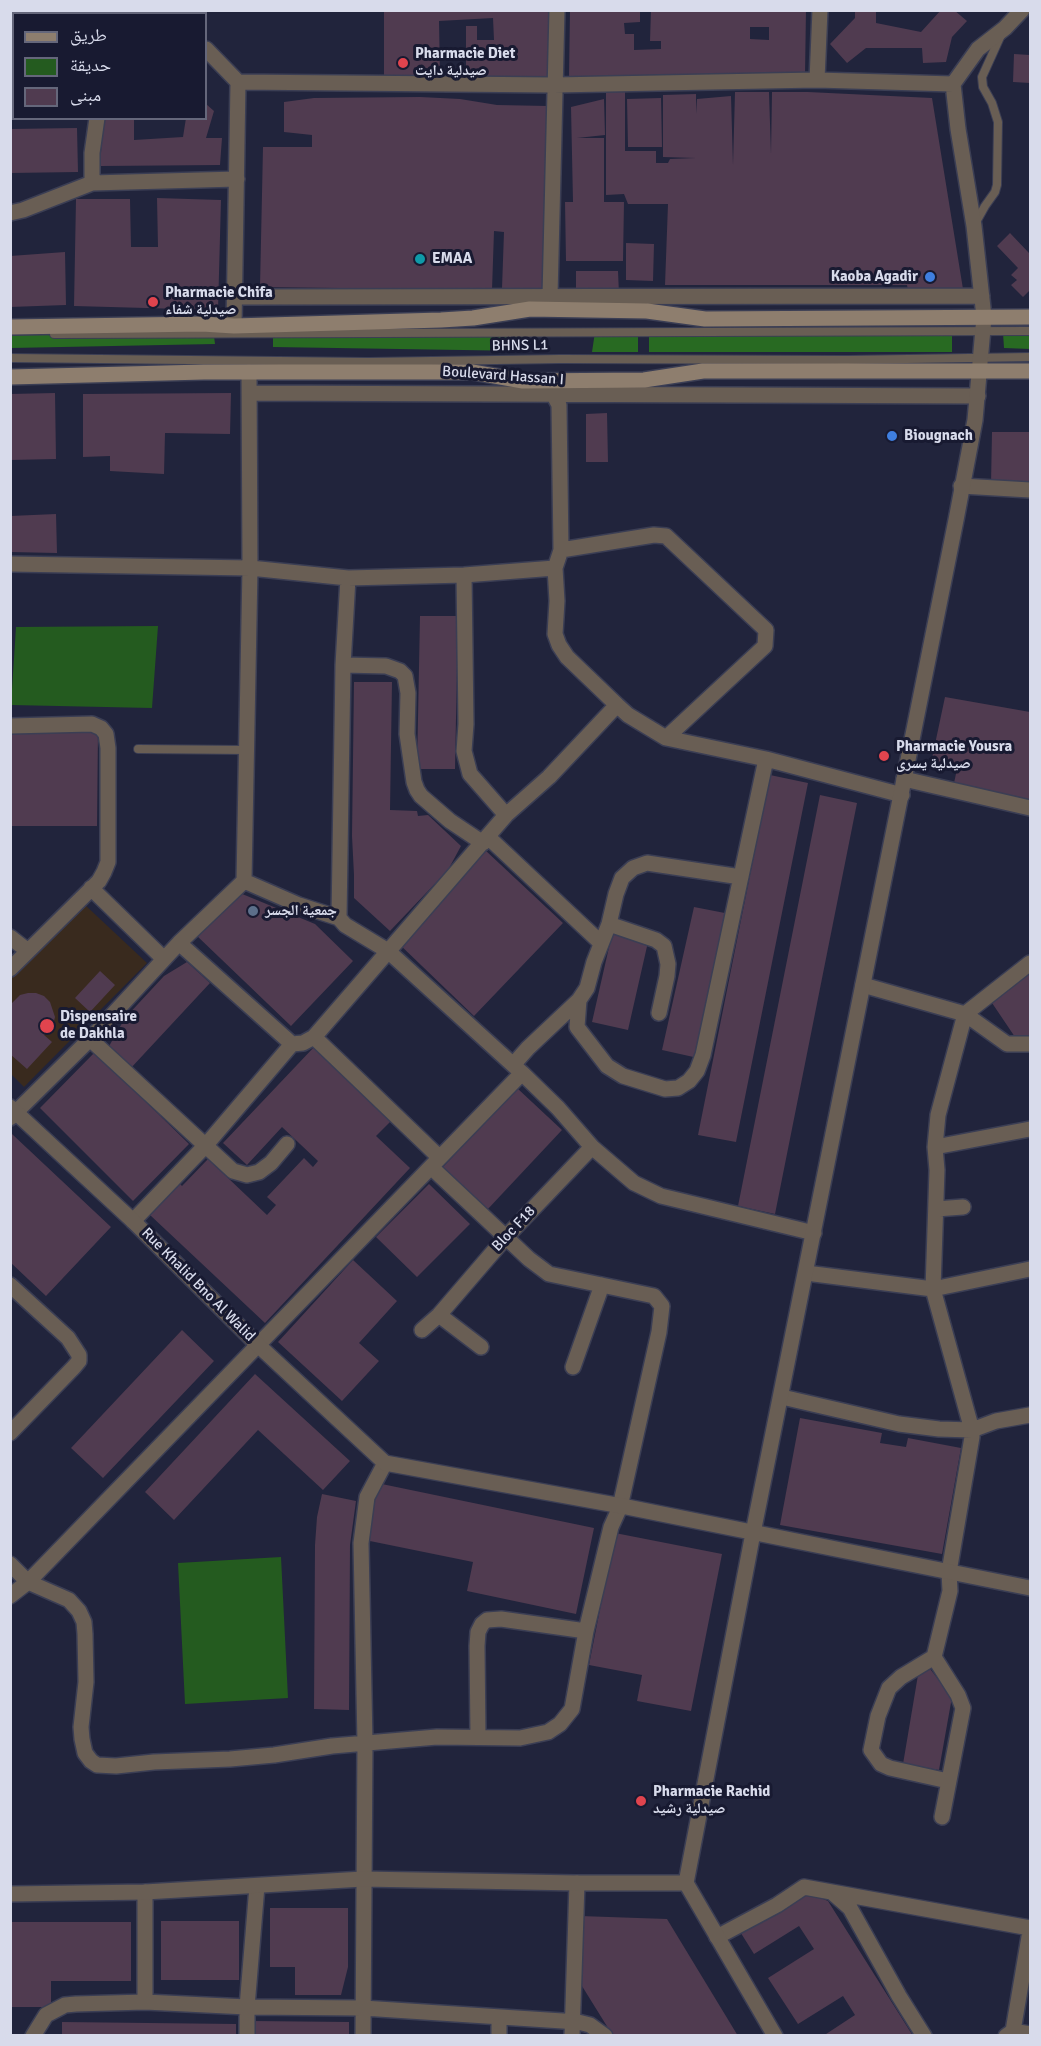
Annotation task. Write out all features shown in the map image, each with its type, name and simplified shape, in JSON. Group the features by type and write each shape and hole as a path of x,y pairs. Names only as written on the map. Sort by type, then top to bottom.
{"main road":[{"path":"10,327 201,324 234,326 457,319 530,309 647,311 705,319 984,324 1030,317"},
{"name":"Boulevard Hassan I","path":"10,377 249,372 472,372 514,380 637,387 703,371 981,364 1030,371"}],"street":[{"path":"550,296 557,10"},
{"path":"816,80 820,10"},
{"path":"775,2036 686,1883 753,1533 807,1273 975,420 984,324 974,226 953,84 978,50 1005,28 1022,10"},
{"path":"207,50 238,82 234,326"},
{"path":"238,82 554,85 816,80 953,84"},
{"path":"92,183 92,153 97,120"},
{"path":"10,213 92,183 237,179"},
{"path":"235,297 982,296"},
{"path":"12,1112 90,1039 179,943 244,881 250,568 249,372"},
{"path":"545,380 559,405 561,550 555,568 557,601 555,634 558,645 567,657 628,715 666,738 766,759 902,795"},
{"path":"249,393 554,394 637,387 978,396"},
{"path":"961,486 1030,490"},
{"path":"561,550 654,535 666,537 766,630 765,646 666,738"},
{"path":"10,564 250,568 348,578 464,575 555,568"},
{"path":"464,575 466,724 464,751 471,774 506,815"},
{"path":"339,918 343,665 348,578"},
{"path":"343,665 386,666 400,671 405,676 408,693 407,734 414,782 421,796 450,821 485,840 601,943"},
{"path":"133,1221 206,1145 292,1044 303,1043 314,1037 506,815 549,777 617,705"},
{"path":"10,726 92,724 101,728 106,734 108,748 108,862 104,872 10,969"},
{"path":"579,1000 577,1027 608,1066 623,1076 665,1089 678,1088 689,1081 697,1071 703,1055 766,759"},
{"path":"904,779 1030,808"},
{"path":"10,1596 28,1582 435,1162 517,1069 528,1048 579,1000 587,988 622,878 633,868 647,863 741,877"},
{"path":"244,881 289,901 339,918 345,925 387,951 558,1108 592,1147 622,1174 646,1190 661,1196 814,1233"},
{"path":"91,888 164,959"},
{"path":"609,924 656,940 664,946 668,964 659,1013"},
{"path":"10,937 28,951"},
{"path":"179,943 292,1044"},
{"path":"948,1781 890,1768 881,1764 871,1750 878,1716 889,1688 901,1677 934,1657 950,1591 949,1572 972,1430 933,1289 937,1170 935,1147 938,1115 965,1014 1030,963"},
{"path":"863,985 965,1014 1007,1044 1030,1044"},
{"path":"10,1564 28,1582 69,1600 79,1611 84,1622 86,1682 81,1727 82,1739 84,1753 97,1765 230,1760 332,1746 437,1737 520,1738 548,1732 560,1724 572,1709 586,1631 610,1527 620,1507 660,1332 662,1305 654,1296 549,1274 529,1259 314,1037"},
{"path":"90,1039 233,1171 247,1175 255,1174 265,1167 287,1143"},
{"name":"Rue Khalid Bno Al Walid","path":"12,1112 133,1221 258,1345 385,1463"},
{"path":"935,1147 1030,1129"},
{"name":"Bloc F18","path":"422,1330 439,1315 506,1237 592,1147"},
{"path":"936,1209 963,1208"},
{"path":"807,1273 933,1289 1030,1269"},
{"path":"10,1285 68,1338 79,1355 79,1361 10,1433"},
{"path":"573,1368 602,1286"},
{"path":"439,1315 481,1347"},
{"path":"782,1397 899,1424 972,1430 996,1421 1030,1415"},
{"path":"363,2036 365,1743 361,1543 367,1497 385,1463 1030,1588"},
{"path":"478,1737 477,1646 478,1632 482,1624 487,1620 501,1619 586,1631"},
{"path":"934,1657 958,1695 963,1708 942,1817"},
{"path":"10,1894 145,1892 363,1879 686,1883"},
{"path":"572,2029 577,1883"},
{"path":"247,2036 257,1886"},
{"path":"717,1937 777,1905 801,1888 1030,1929 1010,2033 1030,2034"},
{"path":"145,1892 145,2002"},
{"path":"834,1894 850,1908 898,1996 924,2036"},
{"path":"33,2036 46,2014 65,2006 145,2002 248,2007 363,2008 499,2017 572,2029 585,2023 605,2036"},
{"path":"499,2017 499,2036"}],"lane":[{"path":"974,226 997,185 997,114 983,87 982,77 1005,28"},
{"name":"BHNS L1","path":"10,334 984,324 1030,331"},
{"name":"BHNS L1","path":"10,358 368,362 560,359 848,360 981,364 1030,357"},
{"path":"138,749 247,750"}],"shaded area":[{"name":"Dispensaire de Dakhla","path":"83,903 147,963 24,1087 11,1074 10,978"}],"green space":[{"path":"213,328 215,344 11,348 10,330"},
{"path":"952,329 952,352 649,352 649,332"},
{"path":"273,332 524,332 525,351 273,347"},
{"path":"595,332 638,332 638,352 592,352"},
{"path":"1003,333 1030,333 1030,349 1004,348"},
{"path":"158,626 152,708 11,705 16,627"},
{"path":"281,1557 288,1698 185,1704 178,1563"}],"building":[{"path":"55,10 133,10 134,12 56,12"},
{"path":"384,10 548,10 549,80 466,81 466,26 477,26 477,40 494,40 493,18 439,21 440,76 384,78"},
{"path":"570,10 640,10 640,22 624,23 625,34 634,34 634,50 661,49 661,41 650,41 651,10 806,10 805,75 569,77","holes":["750,27 769,27 769,40 750,39"]},
{"path":"855,10 876,10 876,23 921,32 941,10 954,10 967,21 952,37 946,62 923,63 922,48 866,48 847,63 830,44 855,18"},
{"path":"1014,54 1030,55 1030,83 1013,82"},
{"path":"606,92 625,92 625,151 656,151 656,163 668,163 670,159 696,158 663,157 663,95 696,94 696,114 697,99 731,96 733,165 735,92 769,92 771,154 772,92 932,98 963,289 908,290 907,285 665,285 668,204 628,204 624,194 606,195"},
{"path":"314,98 460,99 497,105 548,106 545,289 502,288 504,232 494,231 492,290 260,287 263,147 312,147 312,135 284,132 284,102"},
{"path":"661,98 662,147 628,147 627,99"},
{"path":"604,99 605,135 577,138 604,138 604,202 624,202 623,261 566,261 565,202 573,202 571,107"},
{"path":"207,105 214,111 206,138 222,138 220,165 100,166 104,120 134,120 134,140 183,137 186,120 207,120"},
{"path":"77,128 78,172 10,173 10,129"},
{"path":"157,198 221,200 218,310 74,306 76,199 130,199 131,247 158,247"},
{"path":"1010,233 1030,252 1030,290 1023,297 1011,285 1017,280 1011,275 1018,268 997,246"},
{"path":"626,243 654,244 653,281 626,280"},
{"path":"65,252 66,305 10,307 10,256"},
{"path":"576,271 618,271 619,294 576,295"},
{"path":"55,393 56,459 10,460 10,394"},
{"path":"231,393 230,434 165,433 164,474 110,471 110,456 83,457 83,394"},
{"path":"607,413 608,462 586,462 586,414"},
{"path":"992,432 1030,432 1030,484 991,484"},
{"path":"56,514 57,553 10,552 10,516"},
{"path":"420,616 458,616 455,769 417,769"},
{"path":"354,682 392,682 390,810 417,811 418,816 428,815 461,846 448,870 390,931 354,898 352,836"},
{"path":"945,697 1030,712 1030,800 954,783 957,769 931,763"},
{"path":"10,732 98,732 97,826 10,826"},
{"path":"770,775 808,783 736,1142 698,1135"},
{"path":"820,795 857,803 775,1214 738,1206"},
{"path":"485,850 563,923 474,1016 397,942"},
{"path":"235,891 315,924 353,961 291,1026 196,935"},
{"path":"694,907 730,914 698,1058 662,1050"},
{"path":"612,934 648,942 628,1030 592,1022"},
{"path":"187,962 210,983 130,1069 108,1048 125,1018 164,976"},
{"path":"1030,969 1030,1036 1019,1043 988,997"},
{"path":"100,971 115,985 90,1012 75,998"},
{"path":"28,993 44,996 50,1002 55,1017 53,1025 44,1035 52,1042 27,1069 10,1054 10,1005 20,995"},
{"path":"315,1046 393,1119 376,1136 410,1168 265,1323 150,1215 208,1159 267,1215 276,1205 267,1197 304,1158 313,1167 318,1161 282,1127 247,1165 223,1143"},
{"path":"95,1052 189,1144 133,1201 40,1108"},
{"path":"517,1088 562,1130 487,1210 442,1168"},
{"path":"12,1134 111,1227 46,1296 10,1262 10,1136"},
{"path":"429,1184 470,1224 417,1277 376,1237"},
{"path":"353,1260 397,1301 359,1343 379,1361 342,1401 278,1342"},
{"path":"182,1330 214,1361 103,1478 71,1448"},
{"path":"255,1374 350,1461 323,1490 258,1430 174,1520 145,1492"},
{"path":"800,1418 882,1433 880,1443 906,1447 908,1438 961,1448 942,1554 780,1525"},
{"path":"377,1483 594,1528 576,1614 467,1591 473,1562 365,1540"},
{"path":"322,1494 356,1501 350,1545 349,1710 314,1709 315,1545 317,1517"},
{"path":"615,1533 722,1554 691,1711 637,1701 642,1675 589,1665"},
{"path":"927,1665 952,1697 939,1770 903,1764 919,1669"},
{"path":"801,1890 828,1901 913,2036 823,2036 855,2015 843,1996 798,2024 768,1978 814,1949 799,1926 754,1954 739,1930"},
{"path":"270,1908 348,1908 348,1967 341,1995 295,1995 295,1967 270,1967"},
{"path":"580,1916 667,1919 738,2036 613,2036 577,1978"},
{"path":"161,1921 239,1921 239,1980 161,1980"},
{"path":"10,1922 131,1922 131,1981 51,1981 51,2007 10,2007"},
{"path":"252,2021 349,2022 349,2036 251,2036"},
{"path":"62,2022 236,2024 236,2036 62,2036"}],"place":[{"name":"Pharmacie Diet صيدلية دايت","path":"403,63"},
{"name":"EMAA","path":"420,259"},
{"name":"Kaoba Agadir","path":"930,277"},
{"name":"Pharmacie Chifa صيدلية شفاء","path":"153,302"},
{"name":"Biougnach","path":"892,436"},
{"name":"Pharmacie Yousra صيدلية يسرى","path":"884,756"},
{"name":"جمعية الجسر","path":"253,911"},
{"name":"Dispensaire de Dakhla","path":"47,1026"},
{"name":"Pharmacie Rachid صيدلية رشيد","path":"641,1801"}]}
